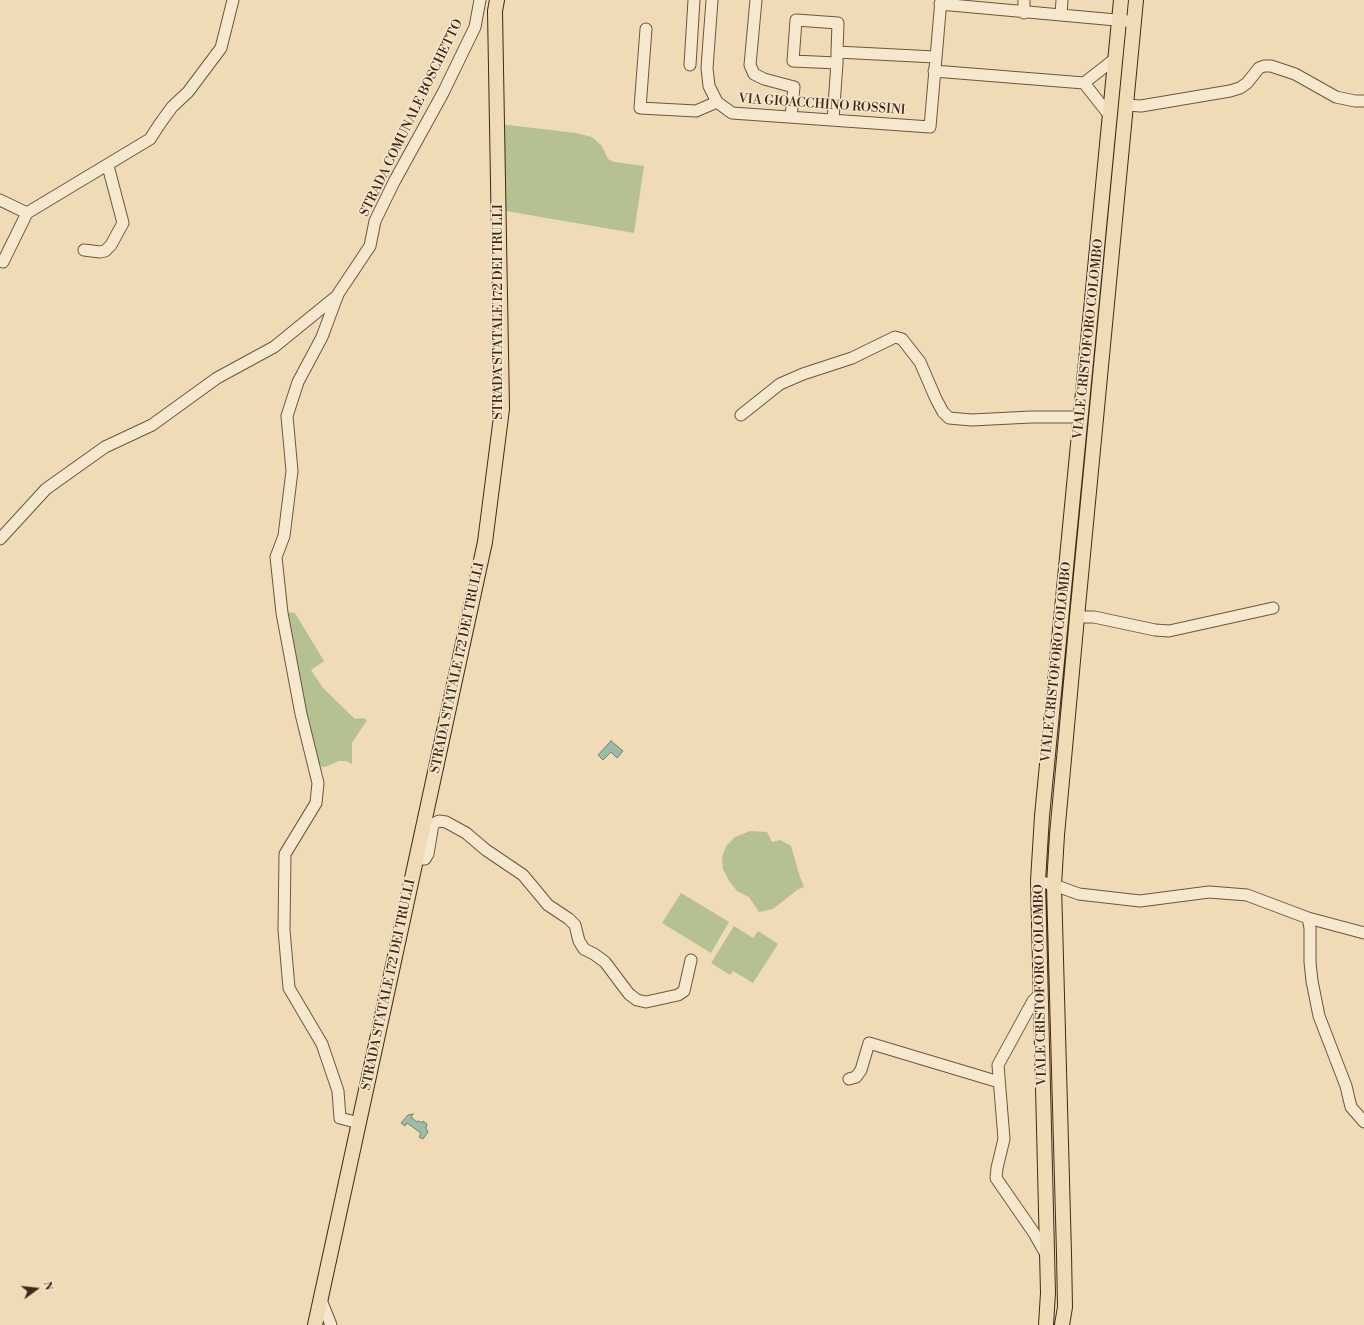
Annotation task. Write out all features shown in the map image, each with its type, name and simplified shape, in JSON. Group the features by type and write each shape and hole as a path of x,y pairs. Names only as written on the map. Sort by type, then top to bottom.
{"main road":[{"name":"VIALE CRISTOFORO COLOMBO","path":"1046,1323 1048,1293 1038,881 1042,816 1121,0"},
{"name":"VIALE CRISTOFORO COLOMBO","path":"1063,1325 1064,1254 1054,885 1057,834 1077,617 1136,0"},
{"name":"STRADA STATALE 172 DEI TRULLI","path":"315,1325 485,542 502,409 498,4"},
{"path":"1046,1323 1063,1325"}],"street":[{"path":"3,262 27,213 108,166 150,139 172,107 188,92 221,48 233,0"},
{"name":"STRADA COMUNALE BOSCHETTO","path":"359,1124 340,1118 338,1091 322,1044 289,988 284,930 285,854 316,803 318,783 301,714 282,613 276,557 284,536 292,472 287,416 298,382 322,337 338,294 370,246 375,221 384,202 443,93 475,27 480,0"},
{"path":"690,65 694,0"},
{"path":"646,29 640,108 696,111 717,102 709,86 707,68 712,0"},
{"path":"756,0 750,65 754,74 764,79 794,87 791,117"},
{"path":"1024,0 1024,13"},
{"path":"1061,15 1062,0"},
{"path":"1116,58 1084,83 934,71 940,2 1024,13 1134,22"},
{"path":"833,120 837,57 838,23 796,20 793,61 837,57 935,57"},
{"path":"692,36 710,37"},
{"path":"1126,105 1141,106 1230,92 1240,88 1259,68 1264,66 1271,66 1295,74 1336,97 1355,101 1364,101"},
{"name":"VIA GIOACCHINO ROSSINI","path":"717,102 732,113 930,127 934,71"},
{"path":"1084,83 1110,116"},
{"path":"84,250 100,252 105,251 111,245 123,223 108,166"},
{"path":"0,200 22,209 27,213"},
{"path":"0,539 46,489 105,447 152,425 217,378 274,347 338,294"},
{"path":"741,415 780,384 803,374 852,358 895,337 902,338 920,362 943,412 949,418 972,420 1031,417 1081,417"},
{"path":"1088,351 1102,353"},
{"path":"1077,617 1094,617 1155,630 1169,631 1273,608"},
{"path":"416,859 425,860 428,854 433,824 439,821 446,822 466,833 486,850 523,875 548,905 569,919 574,926 579,941 584,949 605,962 629,994 637,1000 646,1002 678,995 684,991 691,960"},
{"path":"1038,881 1078,894 1140,902 1209,892 1247,895 1308,918 1364,933"},
{"path":"1308,918 1310,928 1310,962 1312,981 1319,1016 1346,1086 1351,1107 1364,1122"},
{"path":"1041,993 1033,1001 998,1065 1004,1138 996,1178 1034,1234 1047,1257"},
{"path":"849,1079 856,1078 861,1070 869,1043 999,1082"},
{"path":"321,1300 331,1325"}],"shaded area":[{"path":"499,124 576,133 592,137 602,146 608,159 614,162 644,166 634,233 500,210"},
{"path":"285,612 295,613 324,661 311,670 323,688 355,719 363,718 367,720 352,743 352,764 346,761 339,761 323,767 317,764"},
{"path":"611,741 623,751 617,758 611,752 603,760 598,755"},
{"path":"750,831 767,832 772,842 780,840 791,846 804,887 797,890 773,909 759,912 749,897 737,891 729,881 723,869 722,857 726,846 735,837"},
{"path":"681,893 729,922 711,953 662,923"},
{"path":"734,926 753,938 758,931 778,944 753,983 733,971 730,975 711,963"},
{"path":"413,1114 411,1117 417,1122 419,1121 422,1123 423,1121 427,1124 426,1128 428,1132 423,1139 419,1137 421,1133 407,1123 405,1126 401,1123 408,1115"}]}
